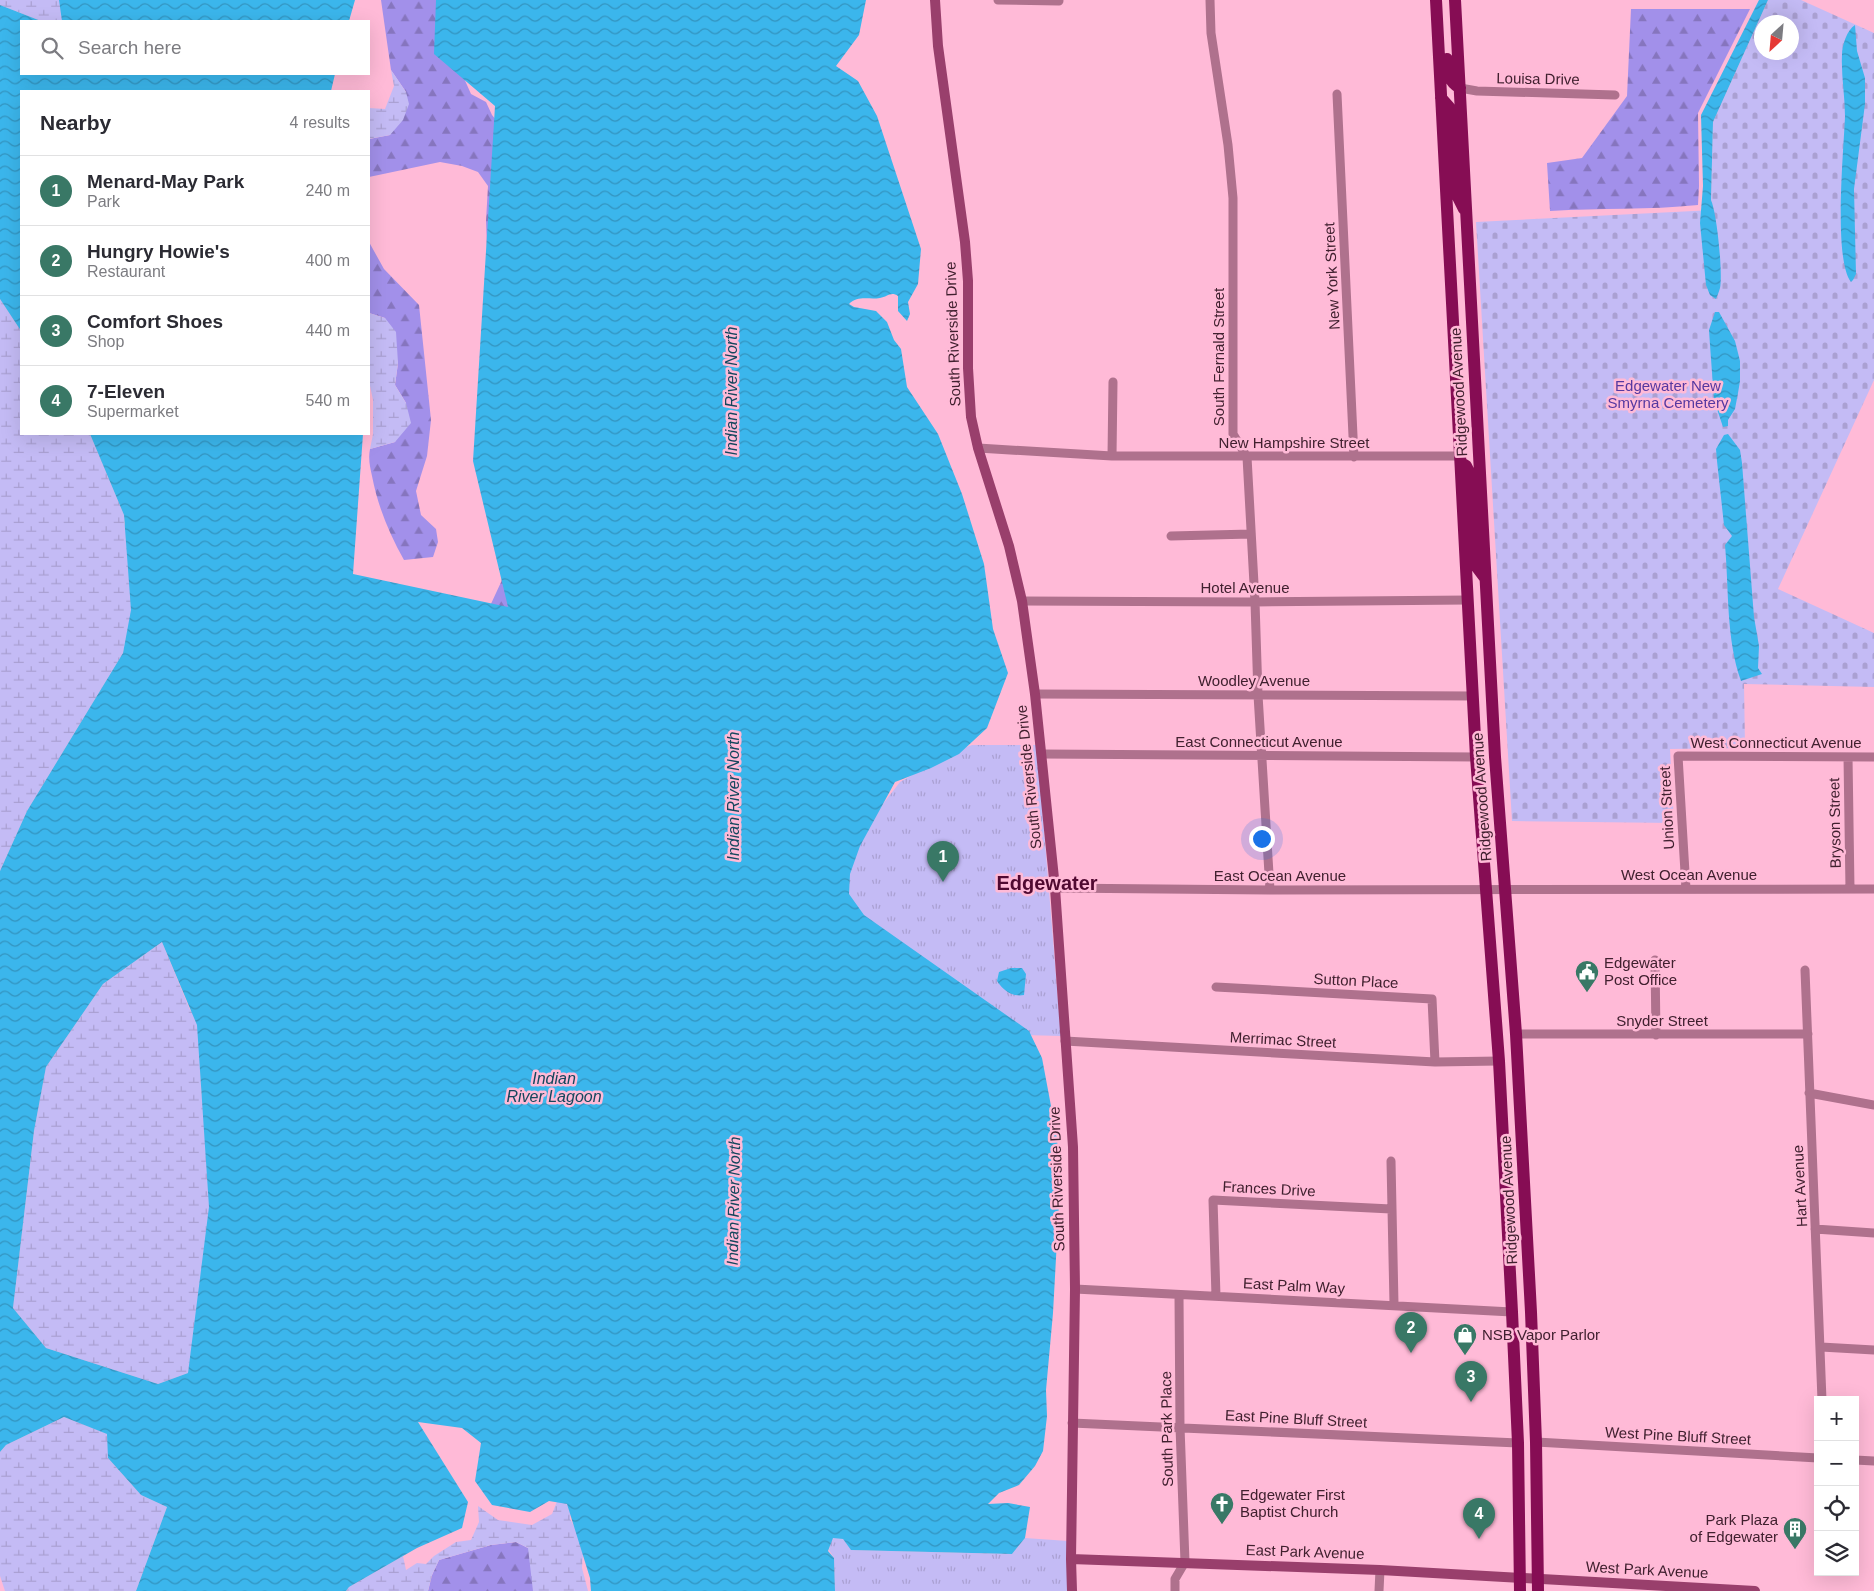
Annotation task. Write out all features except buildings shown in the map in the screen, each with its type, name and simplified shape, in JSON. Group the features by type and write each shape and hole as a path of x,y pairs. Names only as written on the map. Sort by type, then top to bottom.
{"main road":[{"name":"Ridgewood Avenue","path":"1436,0 1476,757 1499,1061 1518,1443 1520,1591"},
{"path":"1441,0 1444,7 1448,74 1451,83 1460,88"},
{"name":"Ridgewood Avenue","path":"1455,0 1495,757 1516,1034 1526,1220 1536,1442 1538,1585"},
{"path":"1441,98 1449,107 1452,116 1457,194 1466,213"},
{"path":"1453,312 1461,330 1467,427 1470,434 1478,441"},
{"path":"1460,460 1470,474 1476,566 1485,578"},
{"path":"1502,1128 1509,1132 1511,1138 1514,1200 1526,1220"},
{"path":"1512,1312 1523,1324 1526,1417 1535,1427"}],"street":[{"name":"South Riverside Drive","path":"935,0 938,46 965,242 968,281 968,368 971,417 978,448 1009,546 1022,602 1042,754 1055,888 1073,1147 1075,1289 1070,1559 1072,1591"},
{"path":"998,0 1059,1"},
{"name":"South Fernald Street","path":"1210,0 1211,33 1228,145 1233,198 1233,434 1247,457 1258,695 1270,890"},
{"name":"Louisa Drive","path":"1460,88 1477,91 1615,95"},
{"name":"New York Street","path":"1337,94 1354,457"},
{"path":"1112,456 1113,382"},
{"name":"New Hampshire Street","path":"978,448 1112,456 1354,457 1460,460"},
{"path":"1171,536 1251,534"},
{"name":"Hotel Avenue","path":"1022,602 1468,600"},
{"name":"Woodley Avenue","path":"1035,694 1473,696"},
{"name":"East Connecticut Avenue","path":"1042,754 1476,757"},
{"name":"West Connecticut Avenue","path":"1678,756 1874,757"},
{"name":"Union Street","path":"1678,756 1686,889"},
{"name":"Bryson Street","path":"1848,757 1850,889"},
{"name":"East Ocean Avenue","path":"1055,888 1270,890 1504,889"},
{"name":"West Ocean Avenue","path":"1504,889 1874,889"},
{"path":"1655,960 1656,1035"},
{"name":"Hart Avenue","path":"1805,970 1822,1396"},
{"name":"Sutton Place","path":"1216,987 1432,999 1435,1062"},
{"name":"Snyder Street","path":"1516,1034 1808,1034"},
{"name":"Merrimac Street","path":"1065,1041 1435,1062 1499,1061"},
{"path":"1809,1093 1874,1106"},
{"path":"1391,1161 1394,1304"},
{"name":"Frances Drive","path":"1216,1296 1213,1200 1391,1209"},
{"path":"1815,1229 1874,1233"},
{"name":"East Palm Way","path":"1075,1289 1179,1296 1394,1304 1512,1312"},
{"name":"South Park Place","path":"1179,1296 1180,1427 1185,1562"},
{"path":"1820,1346 1874,1350"},
{"name":"East Pine Bluff Street","path":"1072,1423 1518,1443"},
{"name":"West Pine Bluff Street","path":"1536,1442 1814,1458"},
{"path":"1859,1460 1874,1461"},
{"name":"East Park Avenue","path":"1070,1559 1185,1562 1520,1577 1538,1585"},
{"path":"1175,1591 1175,1579 1185,1562"},
{"path":"1380,1570 1380,1591"},
{"name":"West Park Avenue","path":"1538,1585 1755,1591"}],"green space":[{"path":"0,0 67,0 65,20 38,20 0,5"},
{"path":"381,0 441,0 455,58 471,94 486,102 492,115 506,132 556,632 490,606 502,580 486,221 488,186 478,172 462,166 440,162 370,177 370,139 390,135 406,92 391,70"},
{"name":"Edgewater New Smyrna Cemetery","path":"1768,0 1801,0 1874,33 1874,380 1778,589 1874,633 1874,687 1744,684 1745,748 1670,749 1674,823 1512,821 1476,222 1714,210 1711,200 1713,122 1754,31 1754,60 1799,60 1799,15 1761,15"},
{"path":"1631,9 1750,9 1698,113 1698,205 1550,211 1547,163 1582,158 1627,96"},
{"path":"391,70 406,92 409,104 403,120 390,135 370,139 370,108 385,109 394,86"},
{"path":"370,244 384,269 419,305 431,420 427,456 416,491 421,515 436,529 438,542 433,557 404,560 377,498 369,460 370,449 395,442 406,403 395,385 398,363 385,318 370,313"},
{"path":"0,299 20,329 20,435 90,435 124,515 124,523 144,580 123,653 27,811 0,871"},
{"path":"370,313 385,318 396,332 398,363 395,385 406,403 411,423 395,442 370,449 373,434 373,400 370,386"},
{"path":"972,745 1037,745 1061,1036 1024,1035 860,920 837,874 848,849 900,782 951,753"},
{"path":"162,942 190,1010 199,1016 201,1089 214,1200 188,1373 158,1384 46,1348 13,1308 34,1131 46,1067 103,984"},
{"path":"64,1417 108,1434 108,1458 141,1495 167,1507 136,1591 5,1591 0,1576 0,1452 6,1445"},
{"path":"558,1499 571,1507 570,1519 578,1533 583,1553 582,1568 588,1591 533,1591 528,1548 516,1542 491,1545 439,1560 432,1575 428,1591 346,1591 349,1587 403,1556 406,1570 417,1563 426,1564 434,1556 456,1542 471,1540 479,1522 478,1506 498,1520 532,1525 552,1514"},
{"path":"832,1537 843,1539 852,1550 1012,1554 1025,1538 1068,1541 1068,1591 835,1591 834,1558 829,1550"},
{"path":"516,1542 530,1549 548,1591 428,1591 432,1575 439,1560 491,1545"}],"water":[{"path":"59,0 355,0 349,20 62,20"},
{"name":"Indian River Lagoon","path":"436,0 866,0 859,35 836,66 858,81 877,116 921,249 918,284 908,302 910,314 907,321 898,311 898,296 896,295 891,294 880,298 860,299 849,304 854,307 876,311 887,322 894,340 901,349 907,387 938,434 962,494 984,564 993,629 1008,673 987,728 959,754 931,768 895,782 860,846 850,874 849,894 864,915 1029,1031 1042,1058 1057,1138 1060,1185 1053,1313 1046,1390 1047,1416 1043,1451 1035,1466 1019,1485 999,1493 988,1504 1008,1503 1030,1507 1025,1538 1012,1554 851,1550 843,1539 833,1538 828,1551 834,1558 835,1591 591,1591 590,1578 567,1504 549,1501 530,1512 492,1505 475,1481 481,1443 462,1428 418,1422 468,1502 462,1528 417,1548 349,1587 346,1591 136,1591 167,1507 141,1495 108,1458 107,1434 64,1417 6,1445 0,1452 0,871 27,811 123,653 131,610 124,515 90,435 363,435 353,574 508,607 473,461 495,106 434,54","holes":["162,942 197,1025 209,1207 188,1373 158,1384 46,1348 13,1308 34,1131 46,1067 103,984"]},
{"path":"1759,0 1768,0 1761,15 1754,15 1754,31 1713,122 1711,200 1717,230 1721,270 1720,288 1716,299 1710,295 1706,285 1700,223 1703,186 1701,115"},
{"path":"0,5 38,20 20,20 20,75 335,75 331,90 20,90 20,329 0,299"},
{"path":"1855,25 1857,51 1865,78 1865,104 1854,189 1856,274 1851,282 1842,251 1841,228 1845,116 1842,51 1845,38"},
{"path":"1715,312 1719,312 1735,341 1740,361 1740,381 1735,409 1728,420 1728,426 1723,427 1714,400 1710,345 1709,330"},
{"path":"1728,434 1740,450 1742,463 1754,617 1759,646 1758,668 1762,674 1741,681 1730,631 1725,545 1732,536 1724,525 1716,449 1724,435"},
{"path":"1011,968 1022,968 1026,974 1024,995 1016,995 1009,992 1002,988 997,981 999,972"}],"place":[{"name":"Menard-May Park","path":"943,882"},
{"name":"Edgewater Post Office","path":"1587,993"},
{"name":"Hungry Howie's","path":"1411,1353"},
{"name":"NSB Vapor Parlor","path":"1465,1356"},
{"name":"Comfort Shoes","path":"1471,1402"},
{"name":"Edgewater First Baptist Church","path":"1222,1525"},
{"name":"7-Eleven","path":"1479,1539"},
{"name":"Park Plaza of Edgewater","path":"1795,1550"}],"district":[{"name":"Edgewater","path":"1047,883"}],"water label":[{"name":"Indian River North","path":"731,391"},
{"name":"Indian River North","path":"733,796"},
{"name":"Indian River North","path":"733,1201"}]}
